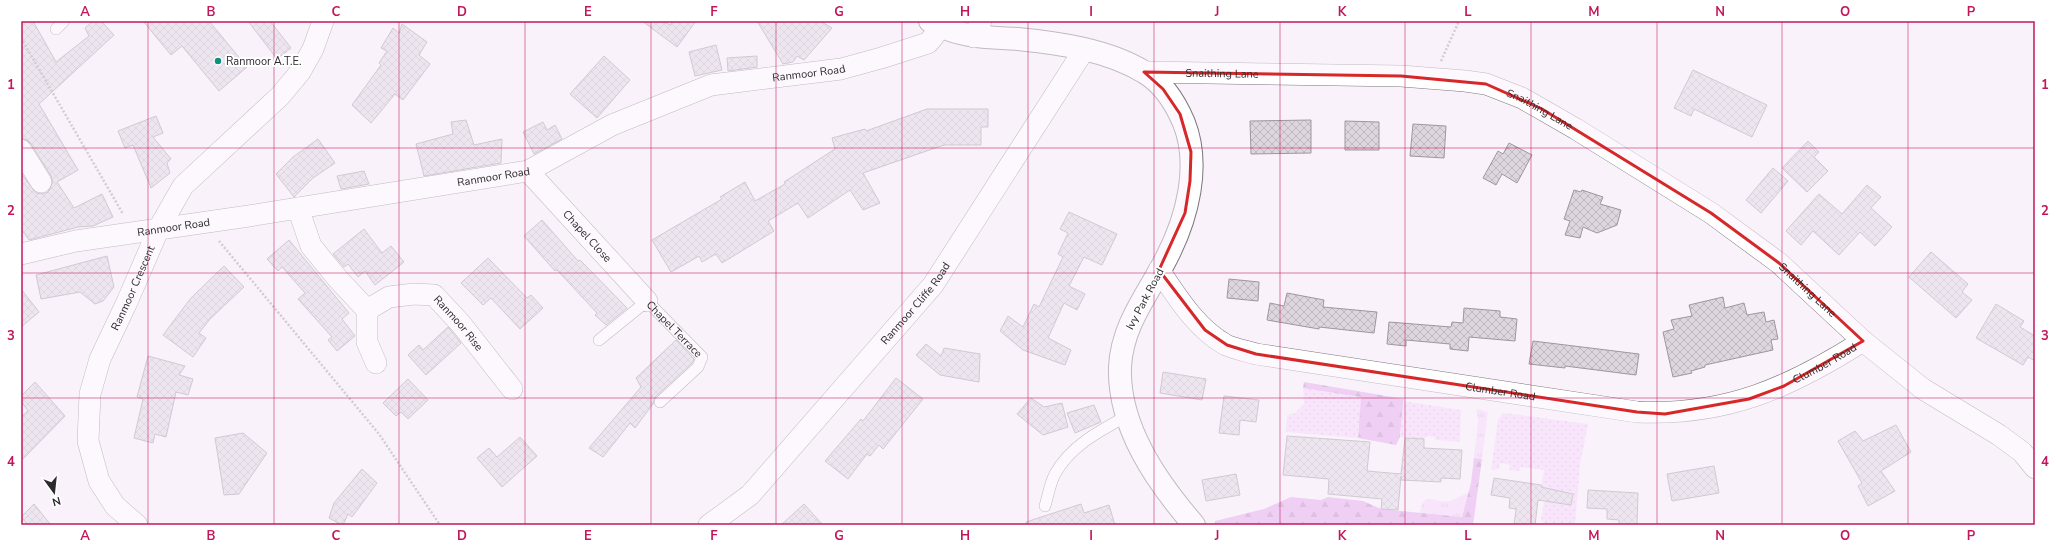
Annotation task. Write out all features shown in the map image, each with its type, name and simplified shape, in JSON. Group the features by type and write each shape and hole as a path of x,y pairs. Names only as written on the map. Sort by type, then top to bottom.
{"street":[{"name":"Ranmoor Crescent","path":"137,525 115,506 98,481 88,441 90,394 100,359 127,302 159,228 183,186 280,96 300,72 313,49 323,21"},
{"name":"Ranmoor Road","path":"21,254 76,241 298,208 528,171 612,125 695,90 711,85 841,69 874,60 928,43 934,36 934,23"},
{"name":"Snaithing Lane","path":"934,23 958,34 977,29 1084,50 1104,55 1144,72 1401,76 1432,78 1486,84 1522,98 1654,176 1711,213 1779,263 1863,341 1923,389 1999,435 2022,452 2035,468"},
{"name":"Ranmoor Cliffe Road","path":"709,525 750,495 933,285 1084,50"},
{"name":"Ivy Park Road","path":"1144,72 1154,79 1172,101 1186,128 1191,152 1190,181 1185,213 1172,246 1160,270 1134,314 1122,351 1120,381 1127,416 1147,461 1194,525"},
{"path":"21,150 41,182"},
{"name":"Chapel Close","path":"528,171 647,301"},
{"path":"298,208 311,246 338,279 367,310 367,342 376,363"},
{"name":"Clumber Road","path":"1160,270 1182,304 1205,330 1227,345 1256,354 1637,412 1665,414 1692,411 1749,399 1784,386 1826,364 1863,341"},
{"name":"Ranmoor Rise","path":"367,310 389,297 414,294 434,295 461,324 512,389"}],"lane":[{"name":"Chapel Terrace","path":"599,340 647,301 702,357 698,367 660,402"},
{"path":"1045,506 1055,474 1063,462 1094,434 1127,416"}],"path":[{"path":"1432,78 1459,21"},
{"path":"21,38 133,232"},
{"path":"204,222 379,434 440,525"}],"highlighted area":[{"path":"1144,72 1401,76 1486,84 1542,109 1711,213 1779,263 1863,341 1784,386 1749,399 1665,414 1637,412 1256,354 1227,345 1205,330 1159,270 1185,213 1190,181 1191,152 1180,114 1163,89"}],"green space":[{"path":"1304,382 1404,399 1400,437 1396,445 1358,438 1359,425 1303,388"},
{"path":"1303,388 1361,397 1358,438 1286,432 1287,415 1295,413 1304,404"},
{"path":"1403,401 1461,410 1460,442 1436,440 1434,437 1428,436 1424,439 1400,437"},
{"path":"1478,409 1488,412 1482,459 1474,458 1478,421 1476,410"},
{"path":"1506,413 1588,424 1580,465 1575,525 1542,525 1543,521 1541,520 1546,488 1541,487 1544,470 1520,467 1519,471 1509,470 1510,465 1500,463 1499,469 1491,470 1498,420 1502,414"},
{"path":"1474,458 1482,459 1473,525 1215,525 1215,521 1264,509 1291,497 1321,500 1328,497 1363,501 1381,509 1462,517 1471,483"},
{"path":"1469,492 1462,517 1420,513 1421,505 1426,499 1448,501 1456,499"}],"building":[{"path":"21,21 33,21 56,62 89,36 85,28 93,21 101,21 114,35 39,104 78,170 57,182 74,208 102,194 113,217 93,226 78,227 29,240 21,229 21,173 36,193 42,194 48,192 53,182 51,176 31,144 27,140 21,138"},
{"name":"Ranmoor A.T.E.","path":"143,21 209,21 247,67 219,91 182,46 171,55"},
{"path":"248,21 270,21 291,48 277,59"},
{"path":"642,21 662,21 670,25 673,21 696,21 677,47"},
{"path":"757,21 820,21 832,28 804,60 797,56 793,62 783,64"},
{"path":"402,24 427,42 419,55 430,64 403,100 395,94 371,123 352,105 381,65 379,63 387,51 381,48 393,28 399,33"},
{"path":"716,45 722,70 695,76 689,52"},
{"path":"604,56 630,80 597,118 570,94"},
{"path":"757,56 757,67 728,71 727,58"},
{"path":"1693,70 1767,105 1752,137 1694,109 1691,116 1674,108"},
{"path":"927,109 988,109 988,127 981,127 981,145 944,145 863,173 880,203 863,210 850,190 808,218 798,203 768,221 774,231 722,263 716,254 702,262 699,256 671,272 652,240 722,199 720,197 745,182 755,201 785,184 784,182 835,149 832,138 865,129 866,131"},
{"path":"156,116 163,133 153,137 171,159 167,163 170,173 151,188 133,145 125,148 118,131"},
{"path":"466,120 474,145 502,139 501,163 424,176 416,144 453,134 451,122"},
{"path":"1311,120 1311,153 1251,154 1250,121"},
{"path":"1345,121 1379,122 1379,150 1345,150"},
{"path":"543,122 547,130 555,125 562,139 534,154 523,132"},
{"path":"1413,124 1446,126 1444,158 1410,156"},
{"path":"318,139 335,163 313,178 294,197 276,174 293,157"},
{"path":"1808,141 1819,152 1814,157 1828,171 1807,192 1782,168"},
{"path":"1509,143 1532,155 1517,183 1502,174 1496,185 1483,178 1498,151 1503,154"},
{"path":"1773,168 1788,181 1761,213 1746,200"},
{"path":"364,171 369,184 341,189 337,176"},
{"path":"1867,185 1881,197 1871,208 1892,227 1875,246 1860,232 1839,255 1813,231 1801,245 1786,231 1819,194 1842,214"},
{"path":"1574,190 1581,192 1582,190 1603,197 1600,204 1621,210 1617,225 1597,233 1583,227 1580,238 1565,235 1570,221 1564,219"},
{"path":"1069,212 1117,234 1102,265 1084,257 1069,286 1085,294 1077,310 1064,303 1048,338 1071,350 1065,365 1023,350 1000,331 1008,316 1023,327 1034,304 1039,307 1063,257 1058,254 1068,233 1060,229"},
{"path":"542,220 578,261 580,260 627,308 606,325 595,315 597,313 557,270 555,271 524,236"},
{"path":"364,229 382,253 391,246 404,262 375,285 365,271 358,277 348,264 344,267 333,254"},
{"path":"289,240 349,313 342,319 355,336 337,351 328,340 332,337 298,299 305,293 282,267 278,271 267,259"},
{"path":"1931,252 1968,284 1962,292 1972,300 1956,318 1909,277"},
{"path":"107,256 114,287 103,301 95,304 80,292 41,299 36,275"},
{"path":"488,258 527,298 531,295 543,308 520,329 491,298 483,305 461,283"},
{"path":"224,266 244,287 210,319 199,333 206,338 193,357 163,335 191,298"},
{"path":"1229,279 1259,282 1258,301 1227,298"},
{"path":"21,289 39,312 21,327"},
{"path":"1287,293 1324,300 1323,307 1377,312 1374,333 1319,327 1319,329 1267,320 1270,303 1284,306"},
{"path":"1723,297 1725,308 1744,303 1747,315 1764,312 1766,322 1774,320 1778,339 1771,340 1773,350 1705,365 1705,367 1691,371 1692,373 1673,377 1663,332 1674,329 1671,320 1692,316 1689,305"},
{"path":"1996,304 2024,321 2020,327 2035,336 2035,361 2028,357 2023,365 1976,338"},
{"path":"1464,308 1500,311 1500,317 1517,319 1515,341 1469,337 1468,351 1450,349 1450,344 1406,340 1406,346 1387,344 1389,322 1451,327 1452,322 1463,323"},
{"path":"448,327 461,343 426,375 408,355 419,345 423,350"},
{"path":"676,340 694,359 692,363 655,397 653,404 635,428 630,423 603,457 589,448 641,387 636,378"},
{"path":"1533,341 1639,354 1636,375 1565,366 1565,368 1529,364"},
{"path":"926,344 941,356 944,348 980,354 979,382 940,375 916,355"},
{"path":"148,356 185,366 179,375 193,379 188,395 176,392 166,437 155,434 153,443 134,438 143,399 137,397"},
{"path":"1163,372 1206,379 1202,400 1160,393"},
{"path":"896,378 923,399 883,449 879,445 870,456 867,454 848,479 825,461 861,419 863,421"},
{"path":"408,379 428,400 408,419 401,412 396,416 383,403"},
{"path":"35,382 65,416 21,461 21,417 28,411 21,401 21,396"},
{"path":"1224,396 1259,400 1256,422 1240,420 1239,435 1219,433"},
{"path":"1031,398 1044,407 1062,403 1068,427 1043,435 1017,414"},
{"path":"1094,405 1101,422 1075,433 1067,413"},
{"path":"1896,425 1911,452 1881,471 1895,491 1868,506 1858,486 1862,483 1838,441 1855,431 1863,441"},
{"path":"243,433 267,453 239,494 224,495 215,438"},
{"path":"1287,436 1370,442 1367,471 1401,474 1405,438 1424,439 1424,448 1462,450 1460,479 1441,478 1441,482 1401,480 1401,476 1398,510 1381,509 1382,499 1328,494 1329,479 1283,475"},
{"path":"520,437 537,456 502,487 477,458 489,448 497,457"},
{"path":"1714,466 1719,493 1672,501 1667,474"},
{"path":"362,469 377,483 352,517 348,514 342,525 329,518 334,503"},
{"path":"1236,474 1240,495 1206,501 1202,480"},
{"path":"1494,478 1541,485 1541,487 1573,494 1571,505 1538,500 1535,525 1514,525 1516,509 1509,508 1510,498 1491,495"},
{"path":"1588,490 1638,493 1637,525 1619,525 1619,520 1607,519 1607,509 1587,508"},
{"path":"34,504 51,525 28,525 21,517"},
{"path":"804,504 823,525 781,525"},
{"path":"1081,504 1084,513 1109,505 1115,525 1027,525 1026,522"}],"place":[{"name":"Ranmoor A.T.E.","path":"218,61"}]}
